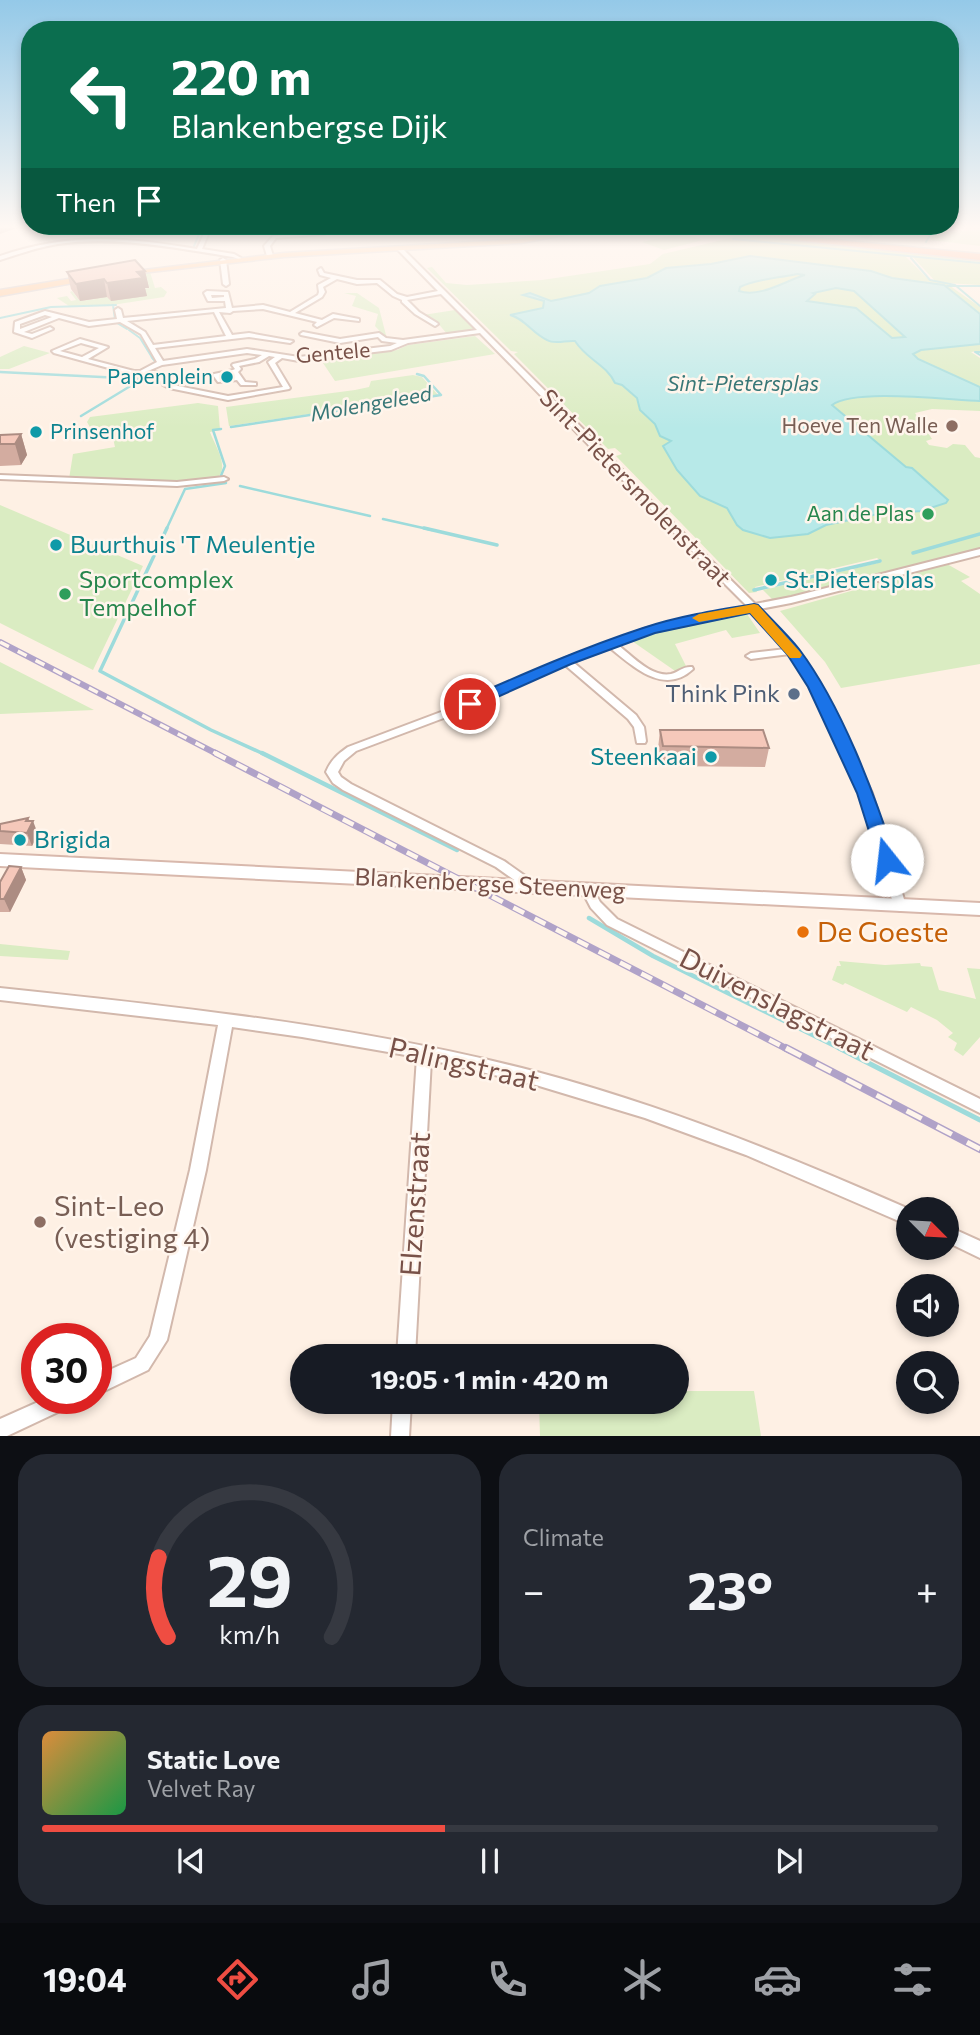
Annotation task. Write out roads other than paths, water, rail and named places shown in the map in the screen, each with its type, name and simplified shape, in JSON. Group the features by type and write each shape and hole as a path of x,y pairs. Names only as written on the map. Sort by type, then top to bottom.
{"main road":[{"name":"Blankenbergse Steenweg","path":"0,860 980,909"}],"street":[{"path":"292,313 322,294"},
{"path":"392,294 435,324"},
{"path":"404,301 433,294"},
{"name":"Sint-Pietersmolenstraat","path":"444,294 754,608 793,652 815,687 858,773 873,811 900,906"},
{"path":"226,299 230,311"},
{"path":"51,329 32,336 19,332 60,316 89,324 263,307 323,322"},
{"path":"118,310 121,321 143,333 161,363"},
{"path":"216,311 230,337"},
{"path":"290,341 333,316 357,320"},
{"name":"Gentele","path":"83,359 134,373 161,363 247,351 299,359 391,348 403,342 481,331"},
{"path":"152,347 257,334 294,344 275,355 235,365 243,384 254,384"},
{"path":"303,334 340,341 379,335 384,340 403,342"},
{"path":"80,341 105,347 83,359 56,352 55,351 80,341"},
{"path":"143,371 161,376 165,384 171,387 228,398 287,388 271,362 275,355"},
{"path":"0,477 177,484 224,480"},
{"path":"531,886 500,864 347,787 337,780 332,772 341,756 352,749 445,714 611,643 694,619 754,608 980,552"},
{"path":"611,643 654,676 671,678 688,669"},
{"path":"751,656 793,652"},
{"path":"566,661 632,717 639,727 641,741"},
{"name":"Duivenslagstraat","path":"587,889 594,905 612,922 980,1105"},
{"name":"Palingstraat","path":"0,994 226,1018 331,1034 484,1065 704,1133 896,1212"},
{"path":"112,1378 142,1364 158,1340 198,1170 226,1018"},
{"name":"Elzenstraat","path":"407,1344 424,1053"},
{"path":"959,1240 980,1250"},
{"path":"0,1429 33,1414"},
{"path":"400,1436 401,1414"}],"water":[{"name":"Sint-Pietersplas","path":"533,294 551,301 584,294 815,294 807,301 856,308 892,338 905,337 857,294 955,294 980,314 980,344 921,350 913,354 918,359 980,387 980,401 880,396 844,400 832,405 948,500 921,511 873,515 826,525 808,534 770,538 743,530 727,508 700,496 677,470 663,446 671,441 660,436 655,424 640,410 637,398 622,385 615,383 607,371 575,341 550,341 510,315 543,308 544,301 523,295"}],"waterway":[{"path":"966,294 980,306"},
{"path":"0,318 51,307 113,305"},
{"path":"113,305 115,319"},
{"path":"117,323 127,329"},
{"path":"129,330 140,338 153,359"},
{"path":"980,352 975,352 980,355"},
{"path":"152,357 155,361"},
{"path":"0,372 142,379 81,416"},
{"name":"Molengeleed","path":"231,427 441,395 424,376 417,374"},
{"name":"Molengeleed","path":"220,478 225,466 213,430 221,429"},
{"name":"Molengeleed","path":"166,530 185,489 226,483"},
{"path":"240,486 370,516"},
{"path":"383,519 432,530"},
{"path":"167,528 100,671 211,730 266,755"},
{"path":"424,528 497,545"},
{"path":"913,553 980,534"},
{"path":"754,590 880,561"},
{"path":"262,753 457,850"},
{"path":"589,918 653,956 840,1049"},
{"path":"840,1049 980,1120"}],"railway":[{"path":"0,642 219,755"},
{"path":"215,753 789,1050"},
{"path":"786,1048 980,1149"}],"place":[{"name":"Papenplein","path":"227,377"},
{"name":"Hoeve Ten Walle","path":"952,426"},
{"name":"Prinsenhof","path":"36,432"},
{"name":"Aan de Plas","path":"928,514"},
{"name":"Buurthuis 'T Meulentje","path":"56,545"},
{"name":"St.Pietersplas","path":"771,580"},
{"name":"Sportcomplex Tempelhof","path":"65,594"},
{"name":"Think Pink","path":"794,694"},
{"name":"Steenkaai","path":"711,757"},
{"name":"Brigida","path":"20,840"},
{"name":"De Goeste","path":"803,932"},
{"name":"Sint-Leo (vestiging 4)","path":"40,1222"}]}
